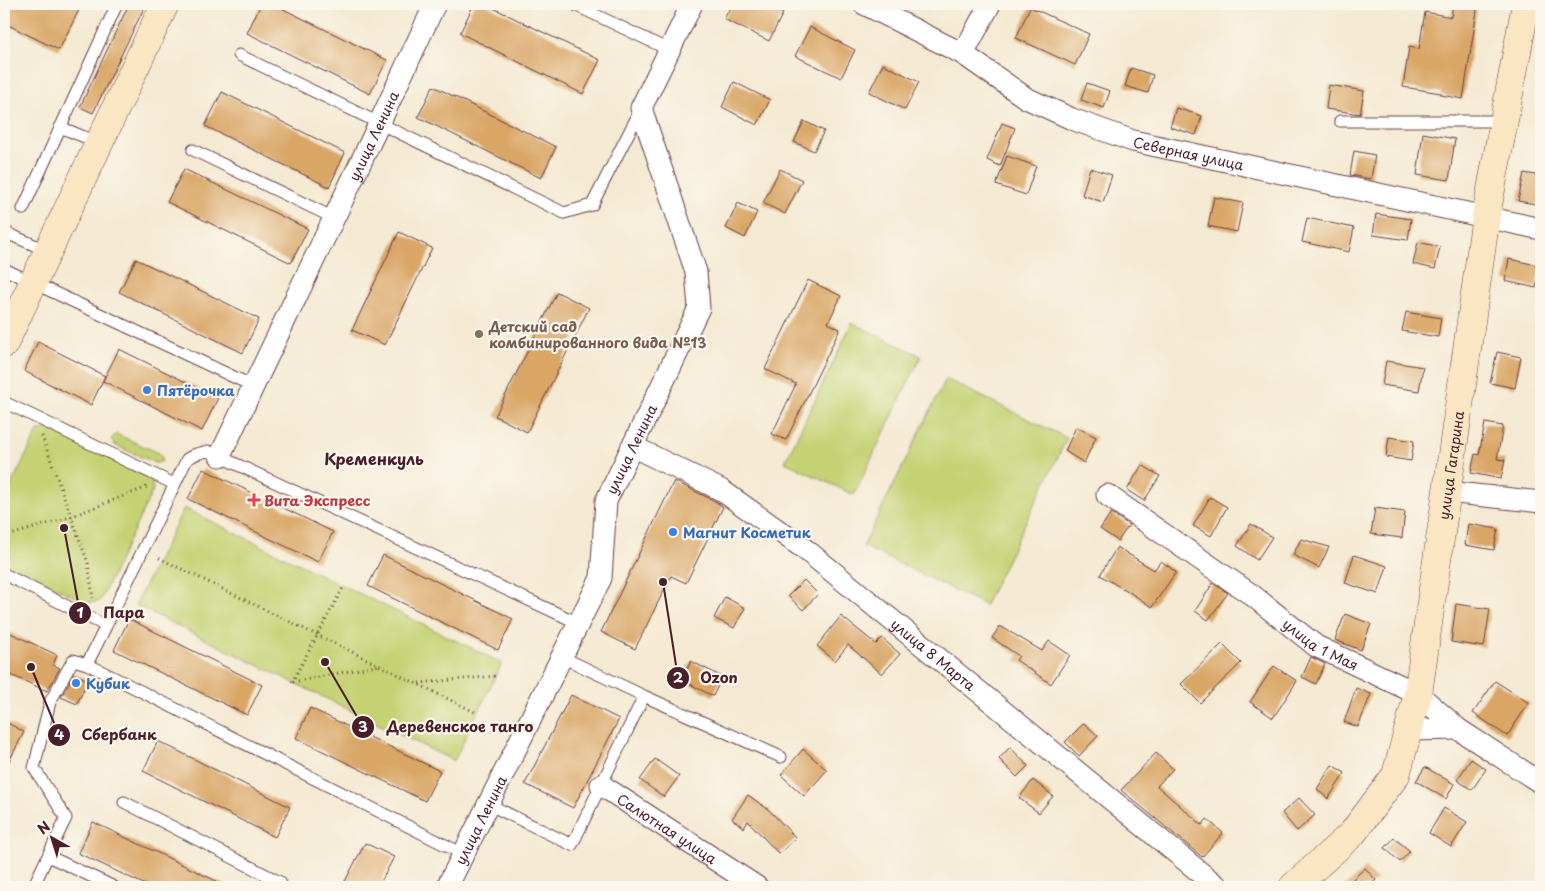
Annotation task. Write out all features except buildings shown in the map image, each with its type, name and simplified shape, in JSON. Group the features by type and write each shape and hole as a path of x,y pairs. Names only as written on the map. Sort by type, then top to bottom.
{"street":[{"path":"4,344 165,4"},
{"name":"улица Ленина","path":"220,456 435,4"},
{"path":"641,108 692,4"},
{"name":"Северная улица","path":"864,4 963,54 1026,98 1072,119 1133,141 1541,228"},
{"path":"963,54 990,4"},
{"name":"улица Гагарина","path":"1294,887 1352,834 1396,775 1418,694 1486,216 1526,4"},
{"name":"улица Ленина","path":"446,887 600,578 606,501 698,308 696,272 641,108"},
{"name":"улица 8 Марта","path":"632,446 721,490 806,550 1218,887"},
{"path":"1447,492 1541,502"},
{"name":"улица 1 Мая","path":"1107,495 1252,595 1316,646 1418,694 1458,729 1541,783"},
{"path":"1408,730 1458,729"},
{"name":"Салютная улица","path":"601,785 757,887"}],"lane":[{"path":"23,209 116,4"},
{"path":"573,4 669,50"},
{"path":"239,55 564,213 592,205 641,108"},
{"path":"1340,121 1504,121"},
{"path":"60,127 99,143"},
{"path":"193,150 334,218"},
{"path":"4,232 48,251"},
{"path":"4,269 253,386"},
{"path":"4,402 174,484"},
{"path":"87,664 174,484 188,459 196,454 208,451 578,624"},
{"path":"4,574 106,626"},
{"path":"562,657 781,757"},
{"path":"33,887 66,818 34,768 50,702 73,660 87,664 463,854"},
{"path":"488,804 572,844 644,696"},
{"path":"124,802 280,882 277,887"},
{"path":"48,856 114,887"}],"path":[{"path":"41,433 88,563 92,598"},
{"path":"4,537 70,517 149,486"},
{"path":"159,558 478,713"},
{"path":"344,586 292,682 380,665"},
{"path":"418,684 496,676"}],"green space":[{"path":"852,323 921,356 854,495 785,462"},
{"path":"946,379 1067,438 985,605 863,546"},
{"path":"49,429 151,479 153,490 100,601 88,603 4,563 4,499 38,431"},
{"path":"116,434 159,453 162,459 161,462 155,463 115,445 111,439"},
{"path":"184,508 502,663 454,761 135,605"}],"place":[{"name":"Детский сад комбинированного вида №13","path":"479,334"},
{"name":"Пятёрочка","path":"147,390"},
{"name":"Вита Экспресс","path":"254,500"},
{"name":"Пара","path":"64,528"},
{"name":"Магнит Косметик","path":"673,532"},
{"name":"Ozon","path":"663,582"},
{"name":"Деревенское танго","path":"325,662"},
{"name":"Сбербанк","path":"31,667"},
{"name":"Кубик","path":"76,683"}],"district":[{"name":"Кременкуль","path":"374,458"}]}
